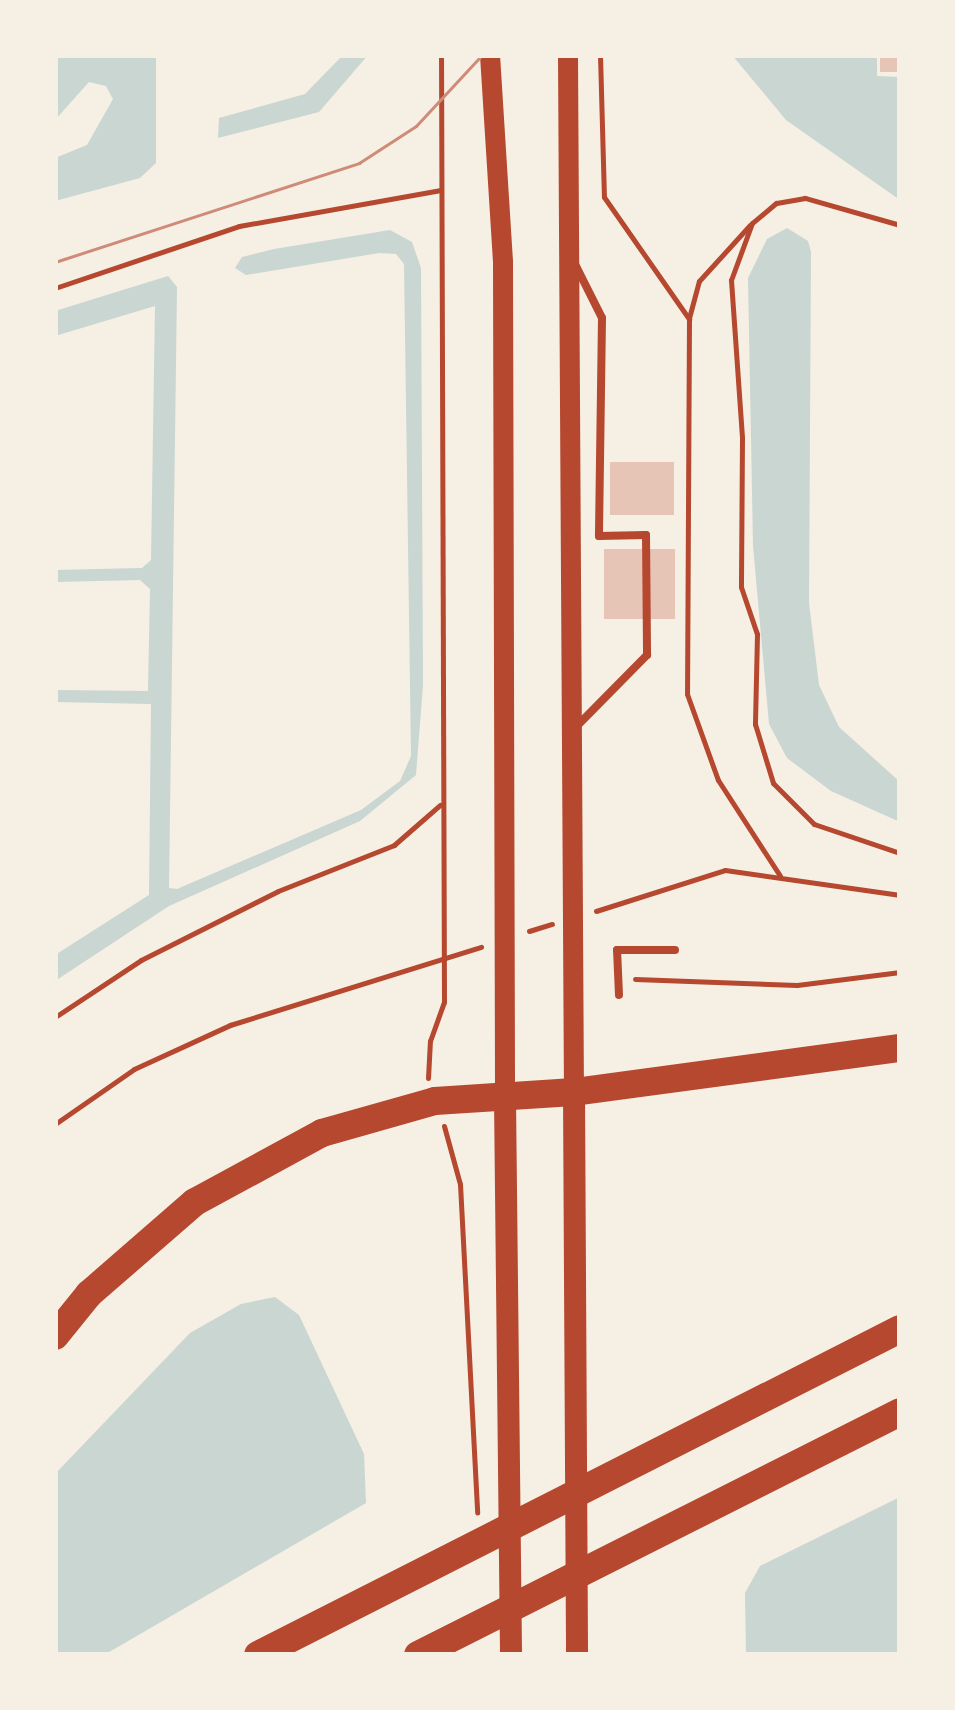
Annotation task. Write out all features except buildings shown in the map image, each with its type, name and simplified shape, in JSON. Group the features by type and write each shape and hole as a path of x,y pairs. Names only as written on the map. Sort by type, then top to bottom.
{"highway":[{"path":"55,1336 139,1248 249,1168 322,1134 435,1101 574,1092 900,1048"},
{"path":"258,1655 900,1329"},
{"path":"418,1655 900,1412"}],"main road":[{"path":"490,55 503,262 511,1655"},
{"path":"568,55 577,1655"}],"lane":[{"path":"569,251 602,318 599,536 646,535 647,655 573,730"},
{"path":"619,995 617,950 675,950"}],"path":[{"path":"55,1016 141,960 278,891 394,845 440,805 446,303 441,55"},
{"path":"600,55 604,197 689,319"},
{"path":"55,288 238,226 441,190"},
{"path":"780,876 718,780 688,694 689,319 700,281 752,222 776,204 805,198 900,225"},
{"path":"752,222 731,280 742,438 742,587 756,634 755,724 773,783 814,824 900,853"},
{"path":"592,912 725,870 900,895"},
{"path":"516,936 554,924"},
{"path":"55,1124 134,1069 230,1025 497,942"},
{"path":"618,970 644,983 797,986 900,972"}],"shaded area":[{"path":"55,55 156,55 156,163 140,178 55,201 55,158 87,145 113,99 106,86 89,82 55,120"},
{"path":"343,55 368,55 319,112 218,138 219,118 305,94"},
{"path":"732,55 877,55 877,76 900,77 900,200 786,120"},
{"path":"787,228 808,241 811,252 809,603 819,685 839,727 900,782 900,822 831,791 787,758 769,724 753,546 748,278 767,239"},
{"path":"390,230 412,242 421,268 423,685 416,775 360,821 169,906 55,981 55,955 149,895 151,704 55,702 55,690 148,691 150,589 140,580 55,582 55,570 142,568 151,560 155,306 55,336 55,311 168,276 177,287 169,888 177,889 361,810 400,781 411,756 404,264 396,254 379,253 246,275 235,268 242,257 274,249"},
{"path":"275,1297 299,1315 364,1454 366,1503 104,1655 55,1655 55,1474 190,1333 241,1304"},
{"path":"900,1497 900,1655 746,1655 745,1593 760,1566"}],"tram line":[{"path":"55,262 359,163 416,126 482,55"}]}
